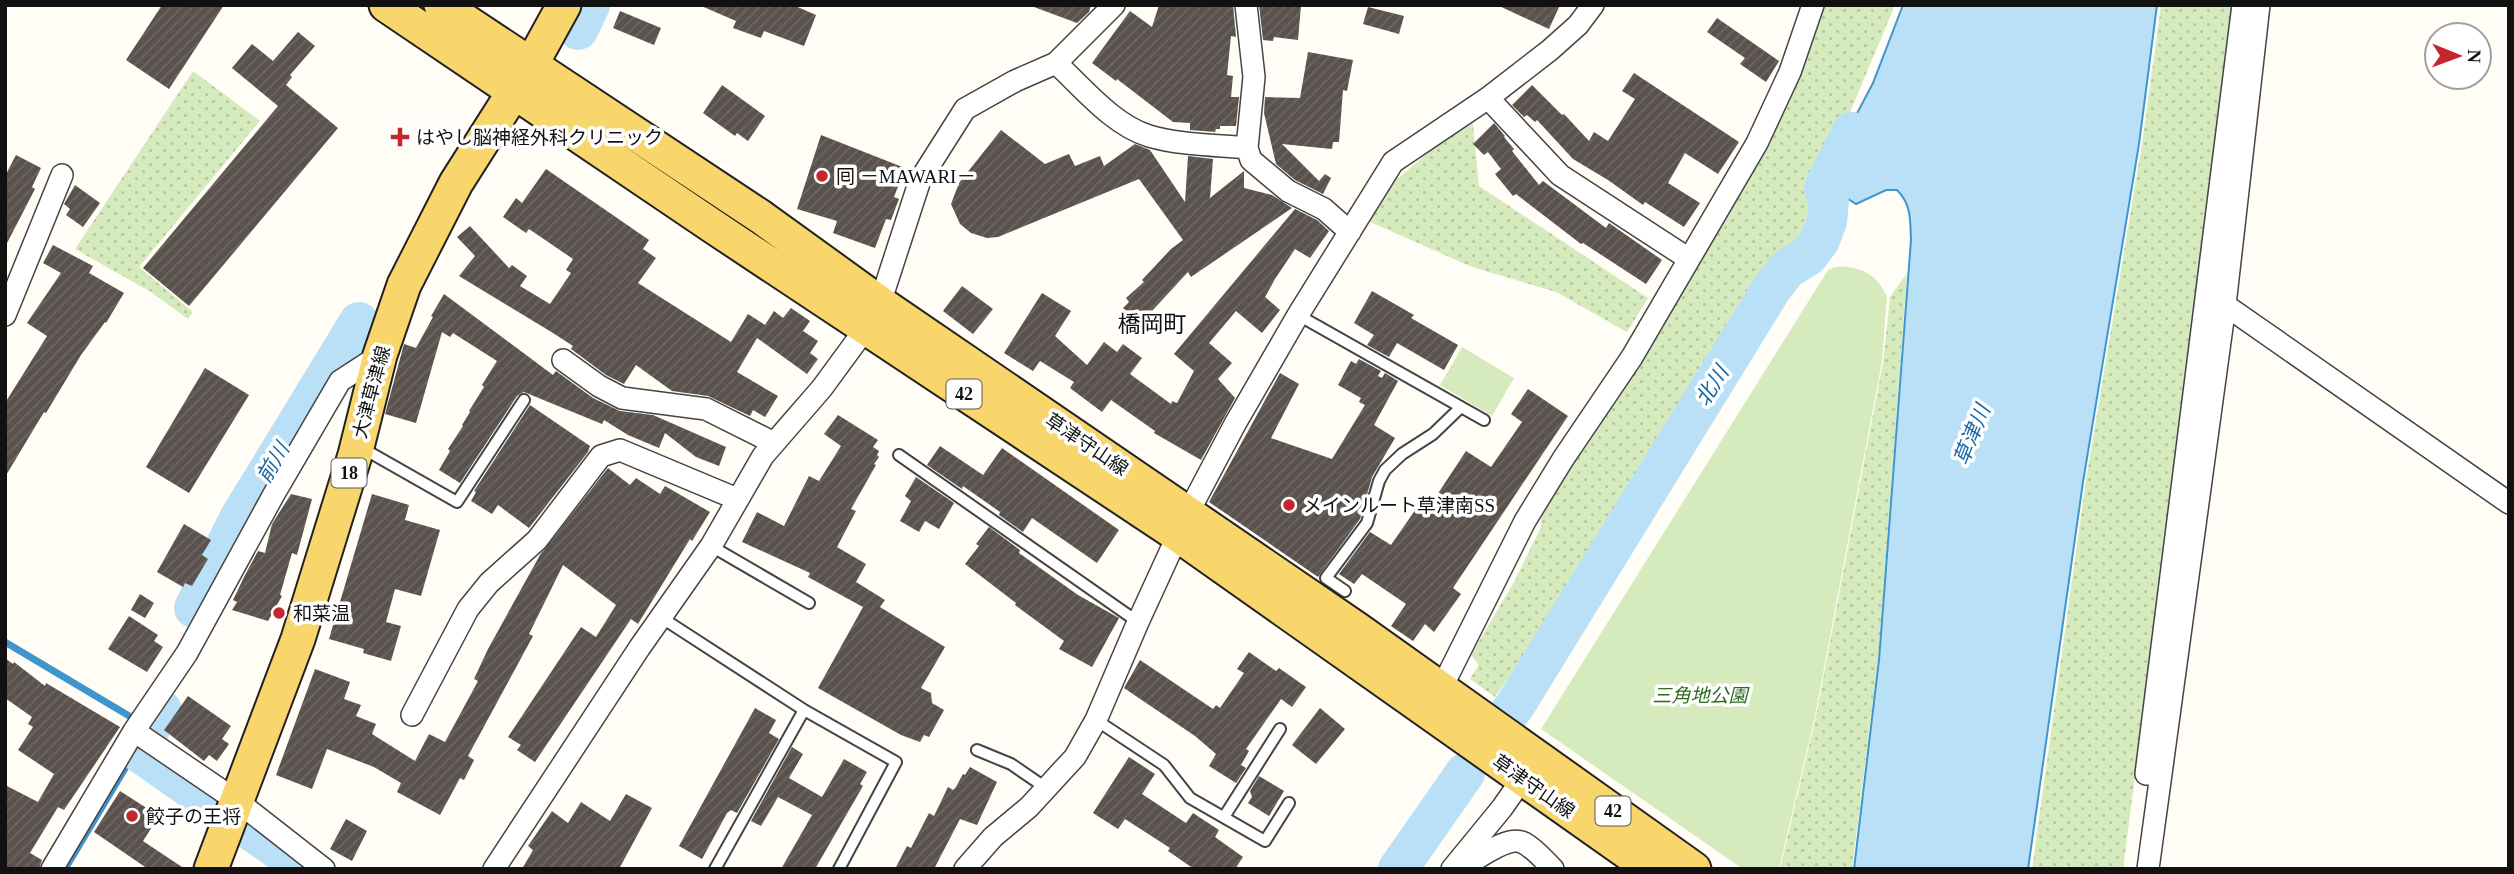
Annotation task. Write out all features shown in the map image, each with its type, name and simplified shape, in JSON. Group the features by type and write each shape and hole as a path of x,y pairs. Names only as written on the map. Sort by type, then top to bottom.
{"main road":[{"path":"386,5 522,78"},
{"path":"441,5 522,78"},
{"path":"522,78 564,5"},
{"name":"草津守山線","path":"522,78 761,217 873,315 1426,689 1527,766 1651,869"},
{"name":"大津草津線","path":"211,869 298,639 357,445 380,355 404,285 456,183 522,78"},
{"name":"草津守山線","path":"1527,766 1694,869"}],"street":[{"path":"494,869 640,647 711,546 737,499 774,443 822,388 873,315 920,180 965,109 1015,81 1056,63 1114,5"},
{"path":"1246,5 1254,77 1247,148 1251,160 1288,191 1324,209 1350,232"},
{"path":"965,869 993,837 1029,807 1075,757 1096,720 1183,524 1298,315 1393,162 1488,97 1550,50 1578,24 1593,5"},
{"path":"1426,689 1563,459 1632,356 1757,143 1790,72 1813,5"},
{"path":"2144,866 2243,5"},
{"path":"2144,866 2225,305 2259,5"},
{"path":"1056,63 1098,103 1122,122 1148,136 1247,148"},
{"path":"1488,97 1560,175 1689,259"},
{"path":"7,306 62,175"},
{"path":"2225,305 2509,503"},
{"path":"52,869 134,731 187,653 274,494 340,381 380,355"},
{"path":"563,360 599,386 622,398 706,410 774,443"},
{"path":"412,715 468,609 489,583 537,540 601,456 620,450 737,499"},
{"path":"134,731 237,801 324,869"},
{"path":"1452,869 1502,808 1527,766"},
{"path":"1460,869 1501,844 1516,840 1526,844 1553,869"}],"lane":[{"path":"1298,315 1485,420"},
{"path":"357,445 457,502 524,400"},
{"path":"1345,591 1326,578 1367,523 1379,481 1385,470 1402,454 1433,433 1461,407"},
{"path":"899,455 1138,622"},
{"path":"711,546 809,603"},
{"path":"662,618 804,710 896,762 839,869"},
{"path":"715,869 804,710"},
{"path":"1096,720 1164,765 1190,798 1265,841 1289,803"},
{"path":"1224,817 1280,729"},
{"path":"977,750 1011,764 1046,788"}],"green space":[{"path":"1824,5 1895,5 1840,136 1814,184 1819,201 1820,221 1810,241 1775,266 1735,334 1719,353 1544,628 1495,697 1470,679 1479,665 1471,655 1514,582 1541,527 1542,508 1817,25"},
{"path":"2161,5 2235,5 2123,869 2032,869 2086,480 2142,144"},
{"path":"193,71 260,121 139,267 193,312 188,319 151,292 75,249"},
{"path":"1472,115 1479,186 1648,298 1627,332 1556,292 1472,267 1368,221 1396,180"},
{"name":"三角地公園","path":"1836,267 1853,268 1867,273 1879,283 1887,297 1882,361 1815,716 1779,869 1743,869 1541,729 1828,270"},
{"path":"1907,273 1878,660 1852,869 1780,869 1816,716 1883,362 1890,297"},
{"path":"1462,347 1514,378 1492,416 1440,385"}],"water":[{"name":"草津川","path":"1903,5 2157,5 2139,144 2083,482 2028,869 1854,869 1879,660 1911,240 1908,207 1897,190 1886,190 1856,204 1823,178 1873,83"}],"building":[{"path":"162,5 224,5 169,89 126,60"},
{"path":"699,5 793,5 816,15 804,46 764,31 761,38 733,28 736,21"},
{"path":"1091,5 1089,12 1077,23 1034,7"},
{"path":"1159,5 1233,5 1236,37 1231,36 1227,75 1233,76 1231,97 1239,97 1236,126 1220,126 1215,132 1190,130 1190,123 1173,122 1092,63 1130,11 1152,27"},
{"path":"1259,5 1301,5 1298,40 1274,37 1273,41 1263,40"},
{"path":"1497,5 1560,5 1549,29"},
{"path":"1368,7 1404,16 1399,34 1363,24"},
{"path":"620,11 661,28 654,45 613,28"},
{"path":"1717,18 1779,61 1766,82 1740,64 1745,58 1707,32"},
{"path":"298,32 315,46 290,75 292,77 286,85 338,128 189,306 143,268 278,106 232,68 252,44 273,61"},
{"path":"1308,52 1353,60 1347,91 1343,90 1339,142 1333,142 1332,149 1282,144 1319,181 1325,174 1331,178 1323,194 1295,180 1276,164 1264,113 1265,97 1300,98"},
{"path":"1634,73 1739,142 1718,174 1685,153 1668,183 1700,203 1684,227 1645,202 1643,205 1573,159 1537,120 1535,122 1527,115 1524,117 1512,105 1532,85 1589,141 1594,132 1608,141 1635,99 1622,91"},
{"path":"722,85 765,116 748,141 737,133 735,136 703,113"},
{"path":"1494,123 1539,185 1543,181 1606,228 1609,223 1662,260 1646,284 1581,244 1516,194 1513,196 1495,174 1501,169 1488,152 1484,155 1473,144"},
{"path":"1001,130 1045,164 1069,154 1075,166 1100,156 1104,166 1135,144 1150,150 1185,202 1188,156 1213,159 1210,198 1244,171 1244,188 1272,195 1292,208 1191,277 1188,272 1139,325 1123,308 1129,302 1126,298 1144,282 1142,280 1171,249 1183,240 1139,179 998,237 987,238 971,233 960,224 951,204 959,183"},
{"path":"821,135 905,168 894,197 899,199 891,220 886,219 875,248 833,233 837,221 797,209"},
{"path":"16,155 41,168 32,187 35,189 5,247 5,176"},
{"path":"546,169 649,240 643,249 656,258 638,283 731,342 748,314 765,325 774,311 783,318 791,308 810,321 803,331 818,341 810,353 818,359 807,374 757,338 737,372 778,396 765,417 753,410 750,416 708,396 672,391 636,365 624,384 606,375 571,349 573,346 459,276 475,256 457,237 470,226 509,268 512,265 527,276 520,286 550,304 571,273 566,270 573,259 529,229 526,233 503,217 516,198 522,203"},
{"path":"75,185 100,203 83,227 66,215 70,209 64,204"},
{"path":"1295,209 1317,220 1329,231 1310,258 1295,249 1275,279 1265,297 1280,310 1262,333 1236,311 1209,343 1232,363 1218,379 1235,398 1201,460 1154,433 1155,431 1111,400 1102,412 1070,388 1074,382 1040,361 1033,371 1004,353 1042,293 1071,311 1055,336 1087,365 1104,342 1117,352 1123,344 1142,358 1130,374 1171,404 1172,401 1177,403 1194,371 1174,354"},
{"path":"53,245 93,266 89,273 124,293 106,323 81,355 46,413 44,412 5,477 5,403 47,336 27,323 61,273 43,263"},
{"path":"962,286 993,309 973,334 943,311"},
{"path":"1372,291 1414,315 1411,318 1458,345 1444,370 1397,343 1389,357 1367,345 1374,335 1354,323"},
{"path":"444,294 553,375 556,371 593,398 620,411 653,415 726,447 719,466 696,457 665,433 659,448 628,435 604,420 602,424 524,392 517,396 460,483 439,470 497,361 453,333 450,337 442,332 416,423 385,414 404,344 416,348"},
{"name":"メインルート草津南SS","path":"1359,359 1381,371 1378,376 1382,378 1385,373 1398,381 1374,425 1395,438 1372,477 1360,519 1318,577 1209,502 1280,373 1299,384 1271,438 1332,459 1365,405 1359,402 1361,398 1338,385 1351,361 1356,364"},
{"path":"205,368 249,395 189,493 146,467"},
{"path":"1528,389 1568,416 1453,588 1461,594 1434,632 1425,624 1413,641 1391,626 1406,604 1362,574 1354,584 1339,574 1370,532 1391,545 1427,493 1435,498 1466,451 1491,467 1522,422 1511,414"},
{"path":"530,405 590,446 529,528 498,505 492,514 471,501 476,492 474,491"},
{"path":"838,415 878,440 873,447 879,451 879,457 851,509 856,511 837,547 866,564 856,582 885,600 880,607 945,647 921,688 931,693 932,703 944,710 929,737 924,735 920,742 901,735 818,688 863,607 808,577 810,573 742,542 757,512 784,526 809,476 819,481 841,446 824,434"},
{"path":"940,446 983,475 1002,448 1119,530 1097,563 1032,518 1023,532 963,486 962,489 927,465"},
{"path":"608,468 630,485 636,478 660,494 665,486 710,512 692,541 690,539 638,624 631,619 535,762 517,750 521,745 508,737 581,627 596,637 616,605 563,565 529,634 533,636 468,756 474,760 464,780 460,778 440,815 397,792 401,783 374,767 327,749 312,789 276,775 315,669 350,682 344,699 361,705 356,716 376,724 372,734 415,761 429,734 445,742 478,681 474,679 488,649 540,555"},
{"path":"916,477 954,503 939,529 925,521 919,532 900,521 911,501 905,496"},
{"path":"291,494 312,499 297,555 292,553 280,595 282,596 268,621 232,610 237,602 233,600 245,575 258,551 265,553 272,524"},
{"path":"372,494 409,505 405,520 440,530 421,596 395,589 386,622 401,626 391,661 363,653 364,649 329,639"},
{"path":"184,524 211,540 202,555 208,559 192,586 185,583 183,587 157,572"},
{"path":"989,527 1020,550 1019,553 1078,595 1119,618 1092,667 1059,649 1064,641 965,564"},
{"path":"140,594 154,603 145,618 131,610"},
{"path":"129,616 158,635 154,641 163,647 147,672 108,649"},
{"path":"1249,652 1306,687 1292,707 1281,699 1246,749 1249,751 1241,765 1246,768 1236,783 1209,766 1216,754 1195,736 1124,688 1140,660 1213,709 1216,705 1220,708 1244,673 1237,669"},
{"path":"5,658 45,686 46,683 120,727 64,810 58,807 30,853 42,860 39,869 5,869 5,785 38,802 54,774 18,750 33,727 28,724 32,717 5,698"},
{"path":"188,696 231,726 222,739 229,744 217,761 209,755 204,761 164,730"},
{"path":"755,708 776,720 769,733 779,739 737,813 731,810 727,813 702,859 679,846"},
{"path":"1320,708 1345,729 1316,764 1292,745"},
{"path":"792,747 803,754 789,778 822,797 844,759 867,772 860,784 863,786 815,869 781,869 812,815 778,797 761,826 751,821"},
{"path":"1129,757 1155,774 1142,794 1186,823 1193,813 1219,830 1215,837 1243,857 1235,869 1194,869 1168,851 1170,848 1125,819 1118,829 1093,813"},
{"path":"970,767 997,782 977,825 960,819 934,869 895,869 907,846 911,848 929,813 934,816 948,787 953,790"},
{"path":"1259,776 1284,791 1269,816 1248,803 1252,797 1250,791"},
{"path":"120,791 159,816 143,841 185,869 148,869 94,832"},
{"path":"626,794 652,808 619,869 522,869 533,850 528,846 552,811 568,823 581,802 610,821"},
{"path":"346,819 367,831 352,861 330,849"}],"waterway":[{"name":"前川","path":"578,30 590,5"},
{"name":"北川","path":"1478,756 1516,704 1772,288 1787,269 1808,256 1820,240 1827,221 1829,201 1824,189 1852,132"},
{"name":"前川","path":"194,608 240,517 359,322"},
{"path":"5,642 151,729"},
{"name":"前川","path":"162,710 136,750 306,869"},
{"path":"65,869 136,750"},
{"name":"北川","path":"1398,869 1465,773"}],"place":[{"name":"はやし脳神経外科クリニック","path":"400,137"},
{"name":"囘 －MAWARI－","path":"822,176"},
{"name":"メインルート草津南SS","path":"1289,505"},
{"name":"和菜温","path":"279,613"},
{"name":"餃子の王将","path":"132,816"}],"district":[{"name":"橋岡町","path":"1152,324"}]}
